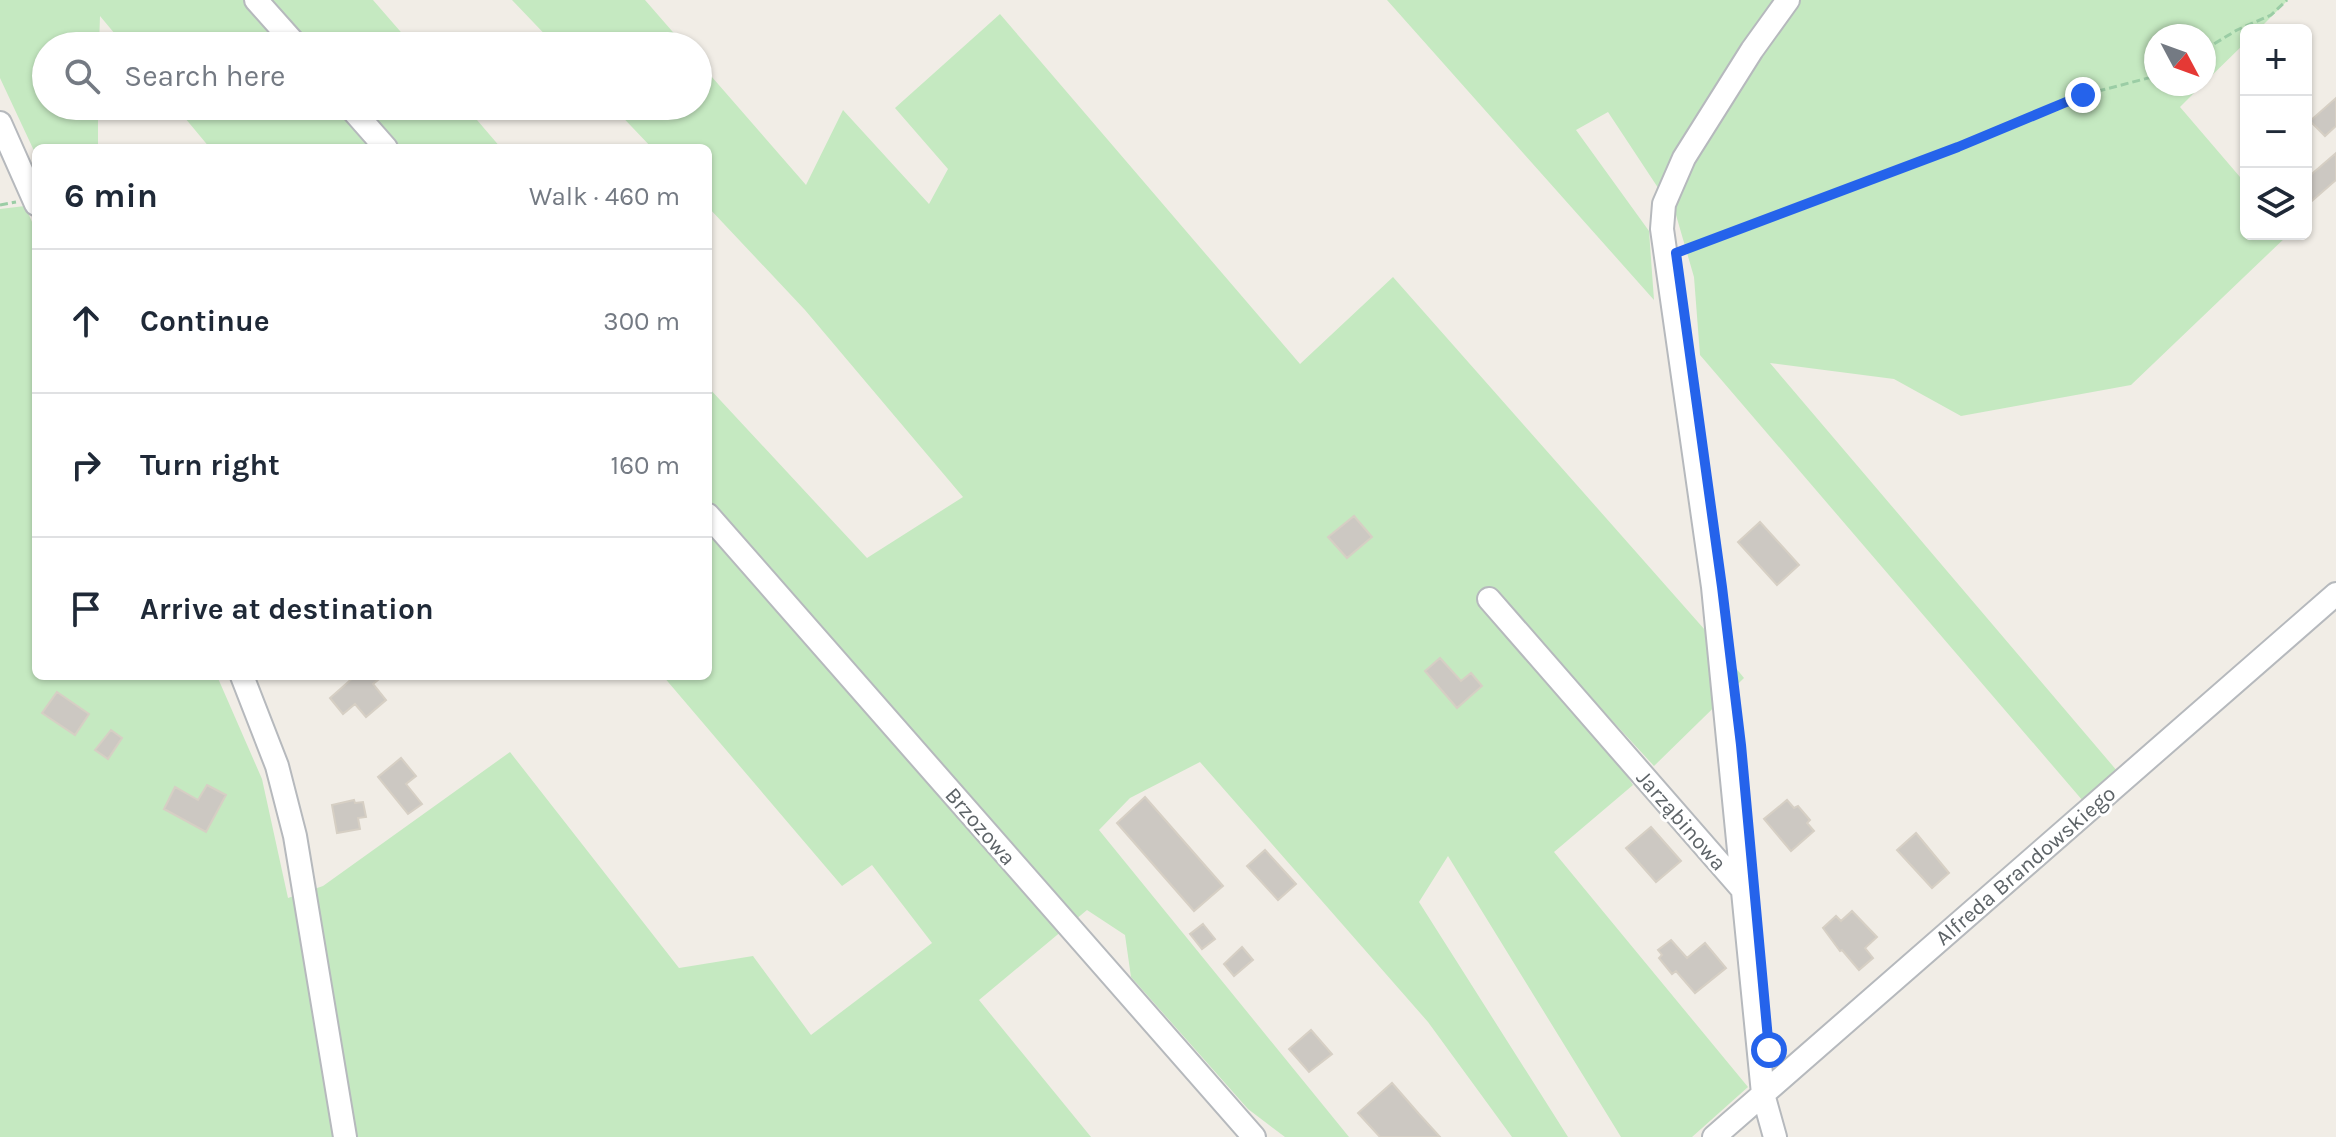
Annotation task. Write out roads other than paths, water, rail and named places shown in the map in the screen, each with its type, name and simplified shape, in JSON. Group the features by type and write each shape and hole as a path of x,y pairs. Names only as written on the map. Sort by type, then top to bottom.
{"street":[{"path":"256,0 285,32"},
{"path":"1743,890 1713,587 1662,229 1664,204 1684,158 1752,50 1788,0"},
{"path":"361,120 382,144"},
{"path":"0,123 32,195"},
{"name":"Brzozowa","path":"712,520 1254,1137"},
{"name":"Alfreda Brandowskiego","path":"1714,1137 2336,594"},
{"name":"Jarząbinowa","path":"1489,599 1743,890 1763,1094 1775,1137"},
{"path":"244,680 277,766 295,836 345,1137"}]}
